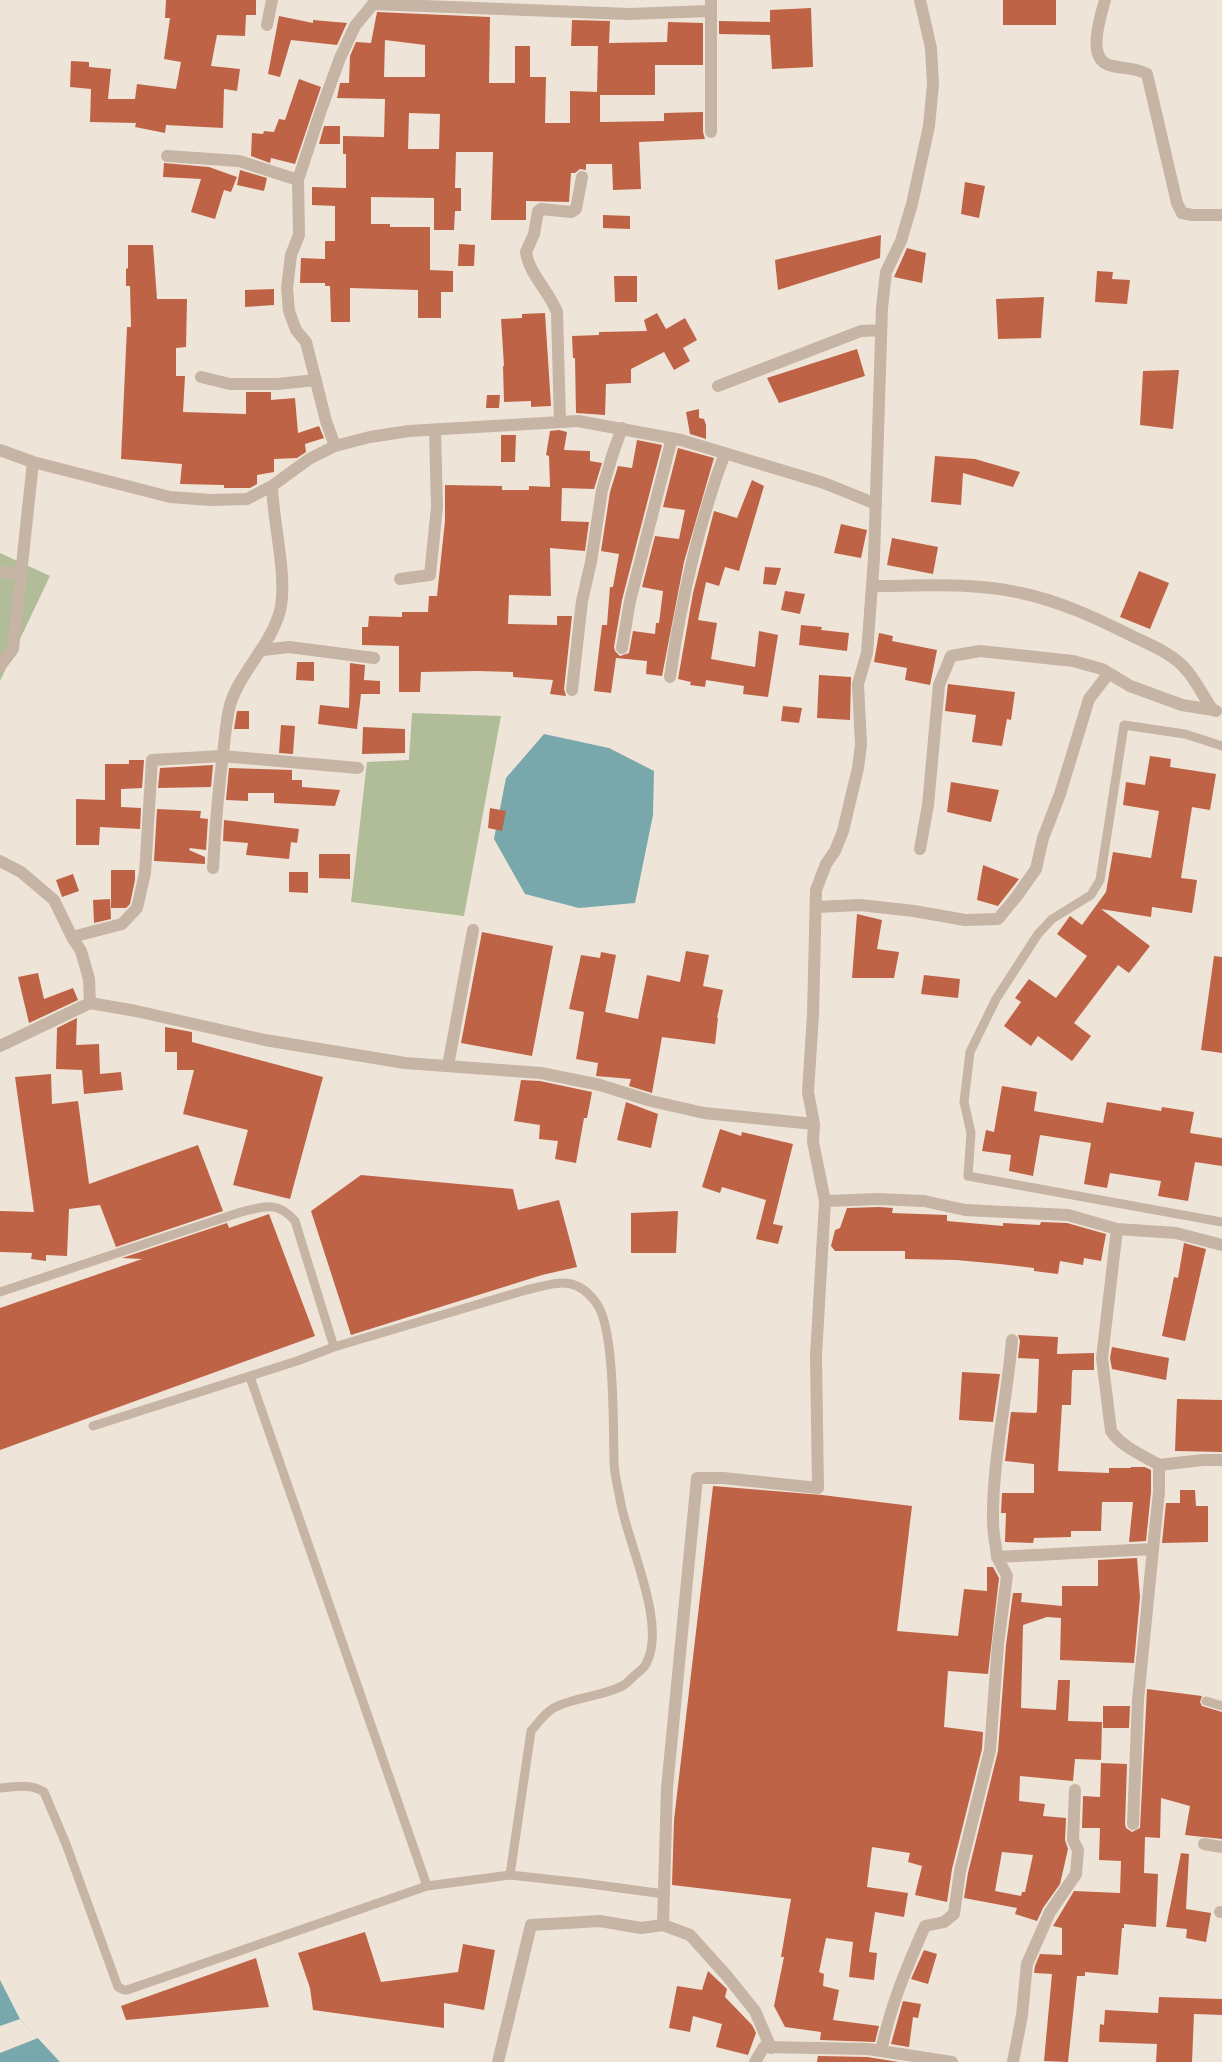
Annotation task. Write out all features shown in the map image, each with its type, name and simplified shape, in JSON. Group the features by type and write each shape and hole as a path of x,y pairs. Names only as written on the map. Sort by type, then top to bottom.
{"street":[{"path":"267,25 272,0"},
{"path":"664,1925 667,1788 697,1478 723,1478 818,1488 816,1356 825,1201 813,1142 814,1124 808,1092 813,1015 816,890 826,864 835,851 843,831 858,768 861,745 858,684 867,653 872,586 882,308 886,272 901,241 912,204 929,126 932,84 931,48 920,0"},
{"path":"1105,0 1096,34 1099,56 1102,62 1109,65 1142,70 1147,74 1177,203 1182,212 1192,215 1222,215"},
{"path":"335,446 326,421 306,342 296,330 289,312 288,288 291,254 299,235 298,180 320,110 340,58 356,26 373,2 629,14 711,6 711,132"},
{"path":"167,156 239,161 298,180"},
{"path":"560,422 557,312 553,302 530,266 526,252 534,234 538,211 541,209 571,212 576,209 582,177"},
{"path":"718,386 861,331 881,330"},
{"path":"200,377 230,384 277,384 316,380"},
{"path":"0,450 33,462 170,497 211,500 247,498 272,486 310,459 335,446 370,437 409,431 435,431 461,427 578,421 672,438 824,483 876,504"},
{"path":"572,690 582,601 591,562 602,490 622,428"},
{"path":"400,579 430,575 437,508 435,431"},
{"path":"622,648 630,601 672,438"},
{"path":"670,677 676,634 694,555 710,493 725,453"},
{"path":"0,666 13,649 33,462"},
{"path":"213,868 216,803 230,706 240,684 271,635 280,610 283,584 273,509 272,486"},
{"path":"0,572 22,574"},
{"path":"872,586 972,587 1018,592 1048,600 1092,617 1168,654 1188,671 1218,711"},
{"path":"263,650 289,647 374,658"},
{"path":"920,849 928,805 939,685 951,656 980,651 1072,661 1102,669 1130,686 1182,705 1218,711"},
{"path":"817,908 860,905 914,911 965,920 998,919 1018,896 1036,869 1043,838 1060,794 1089,699 1109,673"},
{"path":"72,937 122,924 137,908 145,873 152,760 222,756 358,768"},
{"path":"0,861 21,872 54,900 81,951 89,979 90,1003"},
{"path":"448,1066 473,930"},
{"path":"0,1046 90,1003 136,1011 265,1040 405,1062 541,1073 600,1085 651,1101 704,1113 814,1124"},
{"path":"825,1201 879,1199 924,1201 965,1210 1068,1216 1117,1229 1176,1234 1222,1245"},
{"path":"1117,1229 1102,1358 1111,1431 1117,1440 1124,1445 1159,1465 1203,1460 1222,1460"},
{"path":"881,2051 898,1987 925,1926 944,1922 954,1914 960,1870 990,1750 998,1644 1007,1576 997,1557 993,1524 996,1456 1009,1377 1012,1340"},
{"path":"1133,1824 1138,1700 1159,1492 1159,1465"},
{"path":"997,1557 1152,1549"},
{"path":"1013,2062 1022,2015 1027,1964 1050,1912 1076,1874 1078,1850 1073,1840 1075,1790"},
{"path":"1204,1844 1222,1847"},
{"path":"498,2062 531,1925 600,1921 640,1928 664,1925 690,1935 755,2011 771,2048"},
{"path":"755,2062 764,2048 771,2048 868,2049 952,2062"}],"lane":[{"path":"1222,746 1185,734 1124,725 1100,880 1091,894 1052,919 1038,934 996,999 970,1052 964,1102 971,1133 968,1176 1222,1222"},
{"path":"0,1292 241,1212 275,1206 287,1211 296,1221 334,1347"},
{"path":"93,1426 250,1377 334,1347 551,1284 574,1283 588,1292 598,1306 606,1330 610,1357 614,1464 621,1510 650,1611 653,1644 645,1666 623,1685 554,1708 542,1716 531,1731 510,1875"},
{"path":"250,1377 427,1886"},
{"path":"1206,1702 1222,1706"},
{"path":"0,1788 28,1786 38,1788 44,1792 66,1844 118,1987 124,1990 427,1886 510,1875 664,1894"}],"green space":[{"path":"0,553 50,576 0,681"},
{"path":"412,713 501,716 464,916 351,902 367,762 409,760"}],"water":[{"path":"544,734 609,748 654,771 653,815 635,903 579,908 525,894 494,839 506,778"},
{"path":"0,1980 20,2019 60,2062 0,2062"}],"pier":[{"path":"20,2019 38,2038 0,2053 0,2026"}],"building":[{"path":"166,0 256,0 256,15 246,15 245,36 217,35 211,66 240,69 237,91 224,89 223,128 166,125 165,133 135,127 136,123 90,122 91,89 70,87 71,61 89,62 89,67 111,69 108,99 135,99 137,84 176,89 181,62 164,59 170,18 165,18"},
{"path":"1003,0 1056,0 1056,25 1003,25"},
{"path":"811,8 813,67 772,69 770,35 719,34 719,21 770,22 770,10"},
{"path":"377,12 490,17 489,83 515,83 515,46 530,46 530,77 546,77 545,123 570,123 570,91 597,92 598,46 571,46 572,20 610,21 609,43 667,42 668,22 703,23 703,65 655,65 655,95 600,95 600,122 664,121 664,113 703,112 705,139 639,142 641,189 613,190 612,164 586,164 586,170 580,169 575,173 571,173 569,202 526,201 526,220 491,220 493,152 456,152 455,188 461,188 461,211 455,211 454,230 434,230 434,198 371,197 371,224 390,224 390,227 430,227 430,270 453,271 453,292 441,292 441,318 418,318 418,290 350,288 350,322 331,322 330,286 325,286 325,283 300,283 301,258 325,259 325,241 335,241 335,206 312,205 312,187 346,188 346,154 343,154 343,136 384,137 385,99 337,98 340,83 349,83 350,56 356,42 371,43","holes":["385,40 425,45 425,77 384,77","409,113 440,114 439,149 408,149"]},
{"path":"279,16 313,23 313,20 347,23 337,45 291,40 280,77 268,74"},
{"path":"299,79 321,87 295,164 271,158 270,163 251,156 252,133 274,132 279,119 285,120"},
{"path":"324,126 340,126 340,144 319,144"},
{"path":"164,163 209,167 237,177 231,192 224,190 215,219 191,212 201,179 163,177"},
{"path":"240,170 267,178 264,191 237,185"},
{"path":"965,182 985,186 979,218 961,214"},
{"path":"603,215 630,216 630,229 603,228"},
{"path":"881,235 880,258 778,290 775,260"},
{"path":"459,244 475,245 474,266 458,266"},
{"path":"128,245 153,245 157,299 187,299 186,347 176,348 176,376 185,376 183,412 246,414 246,392 271,392 271,400 295,398 298,433 319,426 324,438 305,444 306,452 297,458 274,459 274,472 257,475 257,484 250,488 224,488 224,485 180,484 182,464 121,459 127,327 131,327 130,286 126,286"},
{"path":"907,248 926,253 922,283 894,277"},
{"path":"1097,271 1113,272 1112,279 1130,280 1127,304 1095,302"},
{"path":"614,276 637,276 637,302 615,302"},
{"path":"274,289 274,305 245,307 245,290"},
{"path":"1044,297 1041,338 998,339 996,299"},
{"path":"545,313 551,406 531,407 531,401 504,402 501,319 522,318 522,314"},
{"path":"657,313 666,329 685,318 697,340 683,348 690,361 674,370 664,352 631,369 631,383 606,384 605,415 576,413 575,358 573,358 572,336 599,335 599,332 647,331 644,320"},
{"path":"857,349 865,376 779,403 767,378"},
{"path":"1179,370 1173,429 1140,425 1143,371"},
{"path":"487,395 500,395 499,408 486,408"},
{"path":"699,409 699,418 704,419 706,425 706,439 690,434 686,412"},
{"path":"559,430 567,432 564,450 590,451 590,461 602,463 594,489 562,488 561,521 589,522 585,551 550,548 551,596 509,595 508,624 557,625 557,616 572,616 564,689 566,696 550,694 553,680 513,677 513,672 478,671 421,672 420,692 399,692 399,646 362,645 362,627 368,627 369,616 402,617 402,612 428,612 429,596 437,596 445,521 445,485 502,486 502,490 529,490 529,486 550,487 549,456 546,455 550,431"},
{"path":"501,435 516,435 515,462 501,462"},
{"path":"637,440 662,445 622,600 614,647 620,656 629,653 633,631 655,634 656,623 659,623 663,591 642,587 655,536 679,539 685,510 663,507 678,448 714,458 684,562 662,676 646,674 647,661 616,658 611,693 594,691 602,625 607,625 610,587 613,587 619,554 601,551 610,492 618,466 632,468"},
{"path":"935,456 975,459 1020,472 1013,487 963,473 961,505 931,502"},
{"path":"752,480 764,486 739,571 725,567 719,586 706,582 698,620 717,623 711,659 755,667 759,631 778,635 768,697 743,694 744,686 706,680 705,687 690,685 691,682 678,679 693,593 714,511 737,518"},
{"path":"841,524 867,530 861,558 834,553"},
{"path":"892,538 938,547 933,574 887,565"},
{"path":"765,567 781,568 776,585 763,584"},
{"path":"1139,571 1169,583 1150,629 1120,617"},
{"path":"785,591 805,594 800,614 781,610"},
{"path":"801,625 822,627 821,630 849,633 847,651 799,645"},
{"path":"879,633 893,636 892,641 937,650 930,685 905,680 907,668 874,662"},
{"path":"297,662 314,662 314,681 296,680"},
{"path":"350,663 365,665 364,680 380,681 380,694 361,694 357,729 318,724 320,705 349,708"},
{"path":"819,675 851,677 850,720 817,718"},
{"path":"948,684 1015,692 1011,720 1007,719 1002,746 972,742 976,715 945,711"},
{"path":"783,706 802,708 799,723 781,721"},
{"path":"237,711 249,711 249,729 234,729"},
{"path":"281,725 295,726 293,754 279,753"},
{"path":"363,727 405,729 405,753 362,754"},
{"path":"1150,756 1171,759 1170,767 1216,774 1210,810 1192,807 1181,878 1197,880 1192,913 1152,907 1151,917 1101,909 1150,946 1129,973 1118,965 1074,1023 1091,1036 1072,1061 1038,1036 1031,1046 1004,1026 1021,1002 1015,998 1029,979 1056,998 1087,956 1057,934 1070,916 1082,925 1106,892 1113,852 1151,858 1159,811 1123,805 1126,782 1145,785"},
{"path":"129,760 144,760 142,788 121,789 121,807 141,808 140,829 100,827 99,845 76,845 76,799 105,800 105,764 129,764"},
{"path":"213,765 211,787 158,788 160,768"},
{"path":"229,768 292,770 292,780 302,780 302,787 340,790 335,806 274,803 274,793 248,793 248,801 226,800"},
{"path":"951,782 999,790 991,822 947,812"},
{"path":"490,808 506,811 502,831 488,828"},
{"path":"157,809 201,811 200,818 208,819 206,850 190,848 189,850 205,857 205,864 154,861"},
{"path":"224,820 299,829 297,843 291,842 289,859 246,855 248,843 223,841"},
{"path":"319,854 350,854 350,879 319,878"},
{"path":"983,865 1019,879 998,906 977,900"},
{"path":"111,870 135,870 130,904 126,908 111,908"},
{"path":"289,872 308,872 308,893 289,892"},
{"path":"73,874 79,891 62,897 56,880"},
{"path":"110,899 111,919 94,923 93,900"},
{"path":"857,914 882,920 877,949 899,952 894,978 852,978"},
{"path":"482,932 553,946 532,1056 461,1043"},
{"path":"686,951 709,955 703,986 723,990 717,1018 715,1044 662,1037 652,1093 629,1086 631,1079 596,1076 598,1063 576,1059 584,1012 569,1009 581,955 600,958 601,952 616,955 605,1012 638,1019 647,975 680,982"},
{"path":"1214,956 1222,957 1222,1053 1201,1050"},
{"path":"38,973 44,999 73,988 78,1000 29,1023 18,977"},
{"path":"924,975 960,979 958,998 921,994"},
{"path":"77,1018 76,1045 99,1044 100,1074 121,1072 123,1090 84,1094 82,1070 56,1069 57,1028"},
{"path":"165,1027 192,1032 192,1042 323,1077 290,1199 233,1185 248,1130 183,1114 194,1070 177,1070 177,1052 165,1052"},
{"path":"51,1074 52,1104 78,1101 89,1184 198,1145 223,1211 116,1247 100,1205 69,1209 67,1256 46,1255 46,1261 31,1259 32,1253 0,1252 0,1211 34,1212 15,1077"},
{"path":"521,1080 540,1081 592,1092 587,1118 584,1118 576,1163 555,1159 558,1141 539,1139 540,1125 514,1121"},
{"path":"1002,1086 1037,1092 1034,1111 1103,1123 1107,1102 1161,1111 1162,1107 1194,1112 1190,1133 1222,1138 1222,1166 1195,1162 1188,1201 1158,1196 1161,1181 1110,1173 1107,1188 1084,1184 1091,1143 1040,1135 1033,1176 1009,1171 1011,1155 982,1151 986,1130 994,1132"},
{"path":"626,1102 658,1114 651,1148 617,1140"},
{"path":"720,1129 741,1136 742,1132 793,1144 773,1224 783,1226 778,1244 756,1239 766,1200 722,1187 720,1193 702,1187"},
{"path":"361,1175 513,1189 518,1210 559,1200 577,1267 542,1275 351,1335 311,1211"},
{"path":"847,1208 893,1208 892,1213 947,1215 947,1221 1003,1226 1003,1223 1040,1225 1041,1222 1067,1223 1106,1234 1101,1261 1084,1258 1083,1265 1060,1261 1058,1274 1034,1271 1034,1268 1000,1264 956,1260 905,1259 905,1251 835,1251 831,1246 835,1230 840,1228"},
{"path":"678,1211 676,1253 631,1253 631,1213"},
{"path":"269,1214 315,1336 0,1450 0,1308 142,1259 122,1258 227,1223 229,1228"},
{"path":"1184,1243 1206,1249 1185,1341 1162,1336 1174,1277 1178,1278"},
{"path":"1018,1335 1058,1337 1057,1354 1094,1353 1094,1370 1073,1370 1072,1372 1071,1405 1062,1405 1058,1471 1109,1473 1109,1468 1131,1467 1145,1467 1151,1470 1151,1492 1146,1541 1129,1542 1133,1502 1102,1502 1101,1531 1071,1531 1071,1537 1034,1538 1033,1543 1005,1542 1006,1513 1001,1513 1002,1493 1034,1493 1034,1464 1005,1461 1011,1412 1036,1413 1037,1411 1039,1359 1018,1358 1020,1341"},
{"path":"1112,1347 1169,1358 1166,1380 1112,1369 1110,1358"},
{"path":"962,1372 1000,1374 993,1422 959,1420"},
{"path":"1177,1399 1222,1400 1222,1452 1175,1451"},
{"path":"713,1486 822,1495 912,1506 897,1631 958,1636 964,1589 987,1591 987,1567 993,1567 999,1578 988,1674 948,1671 944,1727 983,1732 982,1749 952,1869 947,1902 915,1895 922,1866 908,1862 910,1853 872,1847 867,1887 908,1893 904,1917 875,1912 869,1952 877,1953 874,1980 849,1977 853,1942 826,1938 819,1972 824,1974 823,1986 839,1990 833,2020 879,2026 875,2042 820,2040 821,2032 785,2027 774,2006 784,1957 781,1957 791,1899 672,1885 674,1820"},
{"path":"1180,1490 1195,1490 1196,1506 1208,1506 1208,1542 1162,1543 1166,1503 1180,1503"},
{"path":"1137,1558 1140,1597 1134,1663 1060,1660 1061,1618 1047,1617 1023,1625 1021,1708 1056,1710 1058,1680 1070,1680 1068,1721 1102,1722 1101,1760 1075,1759 1073,1781 1020,1776 1019,1801 1045,1804 1043,1816 1066,1818 1065,1840 1068,1849 1060,1884 1043,1908 1037,1921 1015,1914 1017,1908 964,1898 968,1873 998,1751 1006,1645 1013,1593 1022,1593 1021,1602 1062,1606 1062,1586 1098,1586 1098,1560","holes":["1002,1852 1033,1855 1025,1892 1022,1892 1021,1896 995,1891"]},
{"path":"1147,1689 1202,1696 1200,1702 1202,1706 1222,1712 1222,1839 1185,1835 1190,1806 1161,1798 1160,1838 1145,1837 1144,1873 1158,1874 1156,1927 1124,1924 1124,1928 1122,1928 1118,1975 1085,1972 1085,1976 1077,1976 1068,2062 1044,2061 1052,1974 1034,1973 1035,1966 1040,1954 1062,1955 1062,1928 1053,1926 1074,1891 1120,1893 1121,1861 1099,1860 1100,1828 1082,1828 1083,1796 1100,1797 1101,1763 1127,1764 1125,1824 1126,1828 1132,1832 1140,1828"},
{"path":"1103,1706 1130,1706 1129,1728 1103,1728"},
{"path":"1181,1853 1189,1854 1186,1909 1211,1913 1206,1942 1186,1938 1187,1929 1166,1927"},
{"path":"365,1932 381,1982 458,1972 463,1944 495,1950 484,2010 444,2003 444,2028 313,2010 310,1988 298,1953"},
{"path":"924,1950 937,1954 928,1984 911,1979"},
{"path":"256,1958 269,2007 126,2020 121,2006"},
{"path":"708,1971 727,1989 725,1997 752,2025 756,2033 748,2055 716,2047 722,2024 693,2016 690,2032 669,2028 677,1986 702,1990"},
{"path":"1159,1997 1222,1999 1222,2015 1194,2014 1192,2062 1156,2062 1157,2044 1099,2042 1100,2024 1104,2025 1105,2010 1158,2013"},
{"path":"903,2001 921,2004 918,2018 913,2017 909,2047 891,2044"},
{"path":"818,2056 867,2057 899,2062 817,2062"}]}
